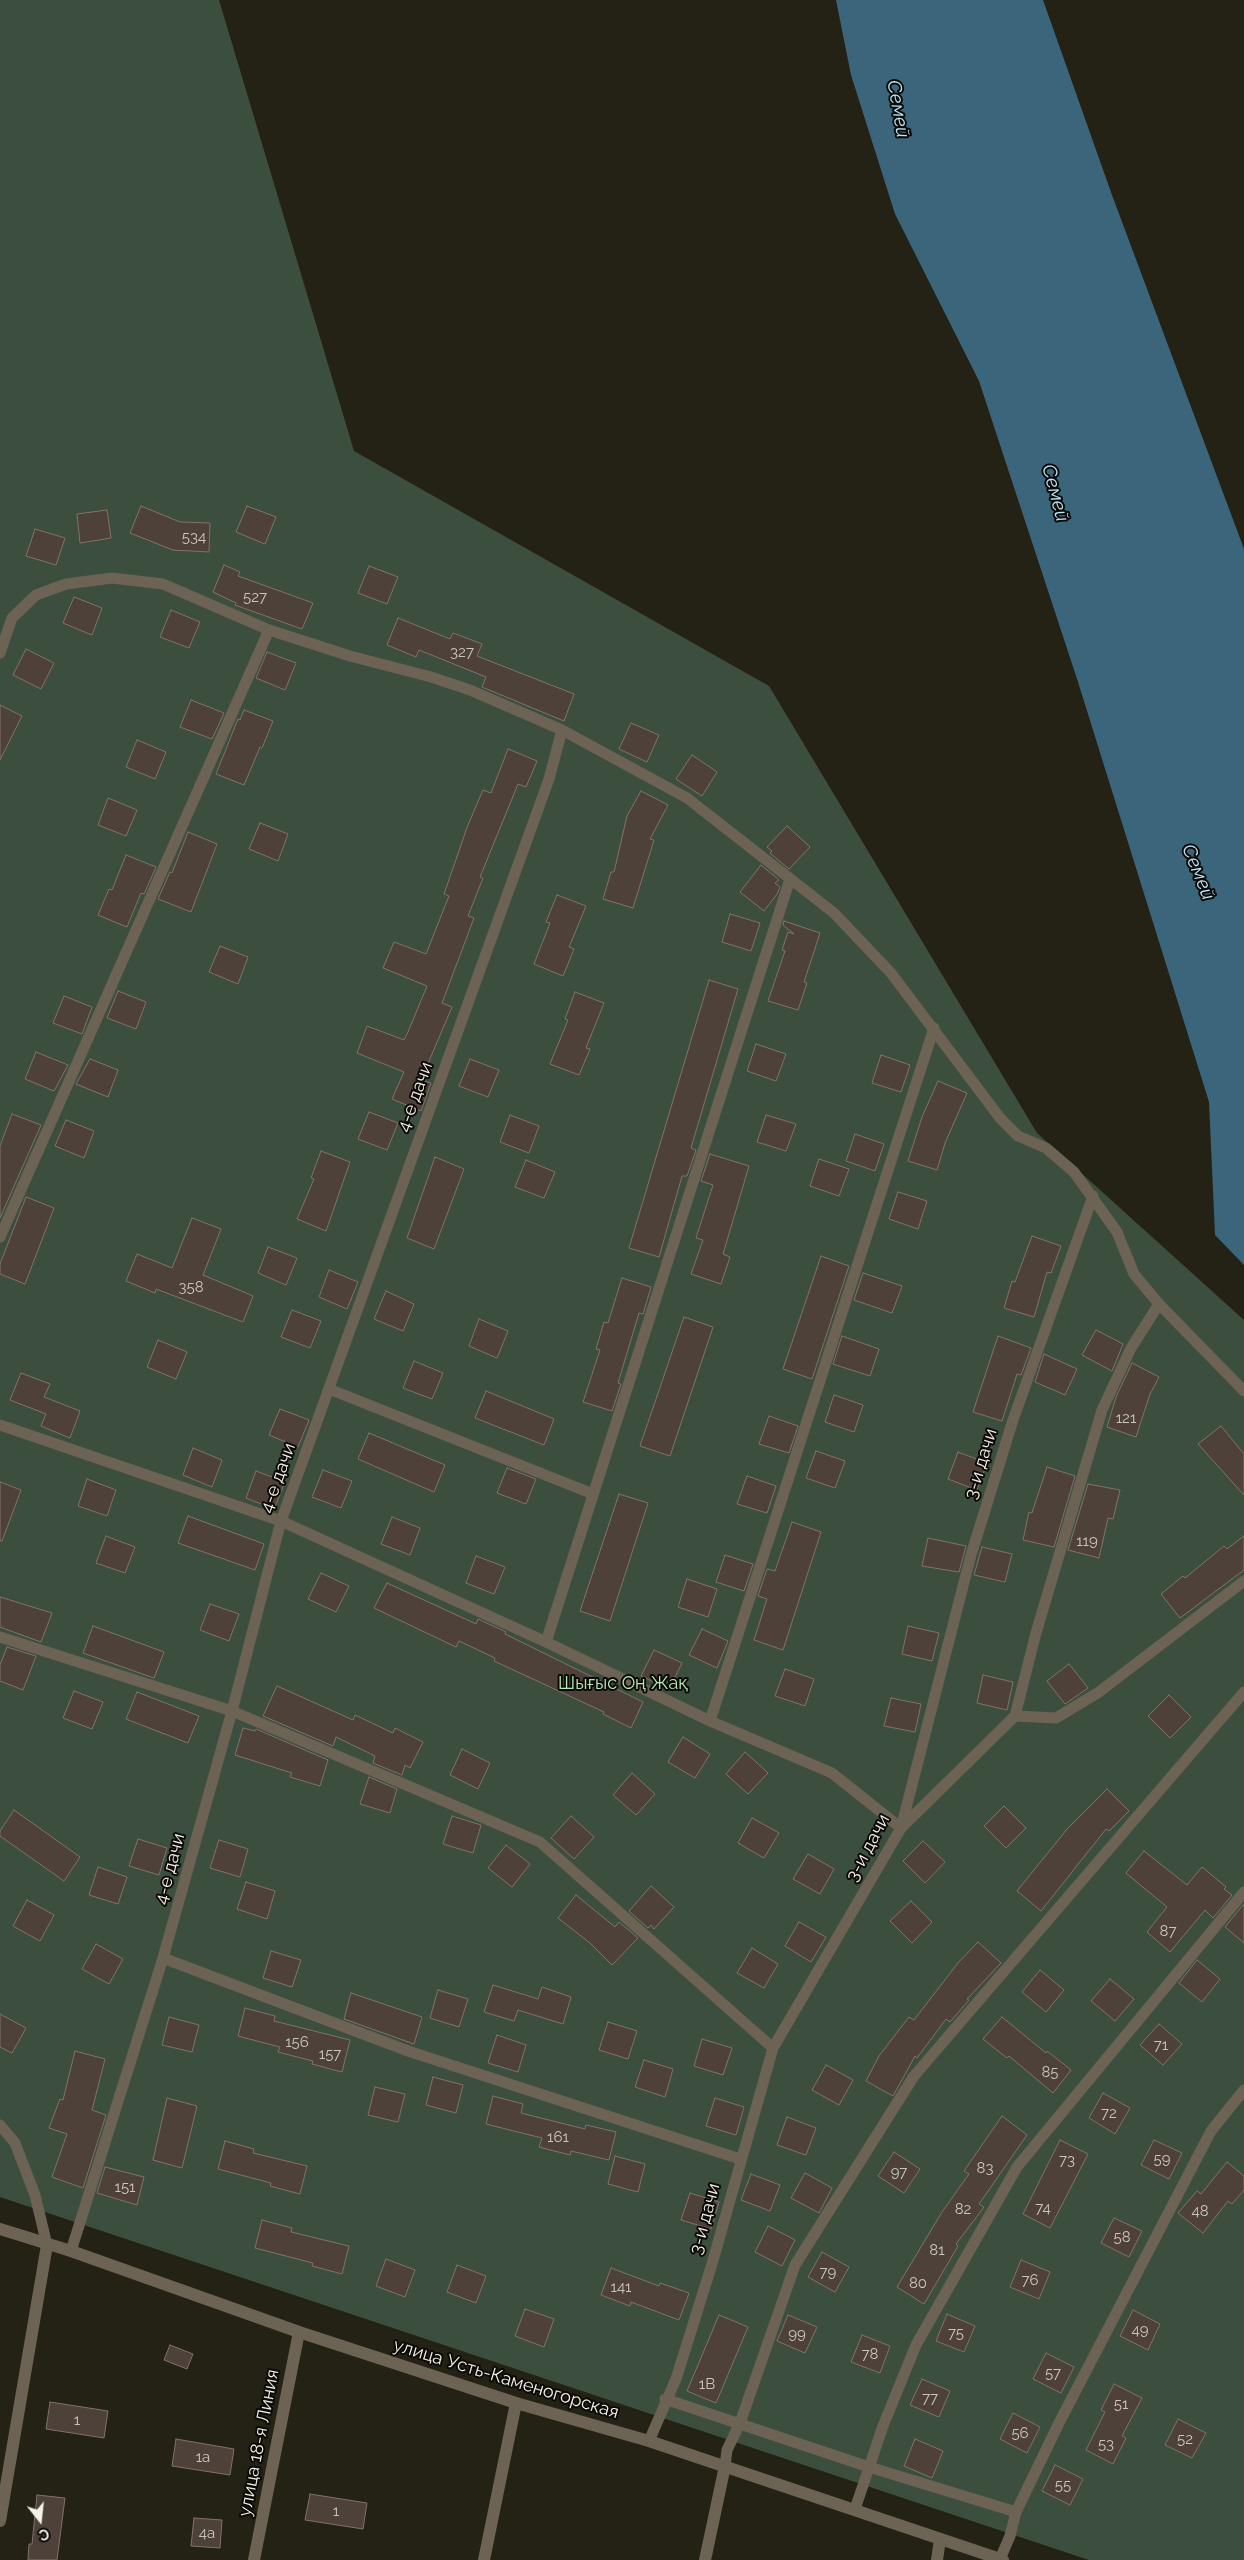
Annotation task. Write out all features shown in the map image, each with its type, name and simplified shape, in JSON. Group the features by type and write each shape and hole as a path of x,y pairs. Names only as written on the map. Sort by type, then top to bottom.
{"street":[{"name":"улица Усть-Каменогорская","path":"0,2229 71,2251 300,2332 516,2404 649,2441 855,2509 1001,2560"},
{"path":"0,2521 3,2474 47,2245"},
{"name":"улица 18-я Линия","path":"254,2560 300,2332"},
{"path":"484,2560 516,2404"},
{"path":"705,2560 725,2466"},
{"path":"937,2560 940,2538"}],"lane":[{"path":"0,653 12,618 36,595 66,584 112,578 163,584 269,630 350,656 431,677 470,690 562,730 687,798 834,913 891,974 934,1028 1000,1118 1018,1136 1046,1148 1074,1172 1117,1232 1134,1274 1159,1304 1244,1390"},
{"path":"0,1237 269,630"},
{"name":"4-е дачи","path":"71,2251 163,1958 232,1711 281,1521 548,779 562,730"},
{"path":"546,1642 790,879"},
{"path":"710,1720 934,1028"},
{"name":"3-и дачи","path":"649,2441 665,2400 676,2379 701,2300 773,2048 901,1828 971,1555 1016,1411 1093,1196"},
{"path":"0,1424 281,1521 546,1642 710,1720 832,1773 901,1828 1015,1716 1036,1633 1102,1410 1131,1348 1159,1304"},
{"path":"329,1388 593,1494"},
{"path":"1015,1716 1056,1718 1099,1692 1244,1581"},
{"path":"0,1637 232,1711 540,1842 773,2048"},
{"path":"725,2466 728,2450 740,2423 795,2265 914,2076 1244,1692"},
{"path":"855,2509 882,2426 916,2344 1017,2167 1244,1892"},
{"path":"163,1958 408,2051 740,2159"},
{"path":"1001,2560 1016,2512 1059,2423 1211,2131 1244,2090"},
{"path":"0,2125 15,2143 35,2195 47,2245"},
{"path":"665,2400 740,2423 869,2467 1016,2512"}],"green space":[{"name":"Шығыс Оң Жақ","path":"0,0 219,0 354,451 769,686 1037,1133 1244,1320 1244,2560 1089,2560 0,2197"}],"water":[{"name":"Семей","path":"836,0 1043,0 1112,195 1244,549 1244,1265 1215,1235 1209,1102 1078,682 979,381 895,214 851,75"}],"building":[{"path":"141,506 180,522 210,523 209,552 173,550 130,533"},
{"path":"247,506 276,517 265,544 236,532"},
{"path":"107,510 111,538 80,543 77,514"},
{"path":"35,529 65,538 56,565 26,556"},
{"path":"224,565 240,572 238,576 313,603 302,629 235,605 236,603 213,592"},
{"path":"369,566 398,577 387,604 358,593"},
{"path":"74,597 102,608 92,635 63,623"},
{"path":"171,610 200,622 189,648 160,637"},
{"path":"398,618 450,639 453,633 482,644 477,656 574,694 564,721 482,687 486,677 419,650 416,657 387,645"},
{"path":"26,649 54,663 41,689 13,675"},
{"path":"267,652 296,663 285,690 256,678"},
{"path":"191,700 224,713 212,739 180,727"},
{"path":"0,705 22,716 0,760"},
{"path":"244,710 273,721 244,785 216,774 238,719 240,720"},
{"path":"631,723 659,735 647,762 619,749"},
{"path":"137,740 166,752 155,779 126,767"},
{"path":"508,749 537,761 526,787 518,784 480,877 483,878 468,916 474,918 442,1003 452,1007 421,1080 431,1083 421,1111 392,1099 404,1072 357,1053 367,1026 404,1040 408,1032 427,986 383,968 394,942 426,954 449,896 444,894 468,825 483,790 491,793"},
{"path":"692,755 717,772 702,796 676,779"},
{"path":"641,791 668,805 650,839 654,840 633,908 603,899 611,872 614,872 627,816"},
{"path":"108,798 137,810 126,836 98,825"},
{"path":"260,823 288,834 278,861 249,849"},
{"path":"787,826 810,847 789,869 770,853 772,851 767,847"},
{"path":"188,832 217,844 191,912 158,899 170,872 172,873"},
{"path":"126,855 156,867 144,894 141,893 127,927 98,915 109,889 112,890"},
{"path":"761,865 779,880 775,883 780,887 764,911 740,892"},
{"path":"557,895 586,906 569,947 574,949 563,976 534,964 550,923 546,922"},
{"path":"730,914 760,923 751,951 722,942"},
{"path":"784,921 820,933 804,982 807,983 798,1010 768,1001 785,951 782,950 788,932 794,934 783,925"},
{"path":"220,946 248,957 238,984 209,972"},
{"path":"709,980 738,989 691,1148 696,1150 687,1176 682,1176 659,1257 629,1248"},
{"path":"118,991 146,1002 136,1029 107,1018"},
{"path":"575,992 604,1003 586,1048 590,1049 579,1075 550,1064 568,1020 565,1019"},
{"path":"64,996 92,1007 82,1034 53,1023"},
{"path":"756,1044 786,1054 776,1081 747,1071"},
{"path":"36,1052 68,1065 54,1091 25,1079"},
{"path":"881,1055 910,1065 901,1092 872,1083"},
{"path":"90,1059 118,1070 108,1097 76,1084"},
{"path":"470,1059 499,1070 488,1097 459,1086"},
{"path":"938,1081 967,1093 945,1143 937,1170 908,1161 922,1117"},
{"path":"369,1112 398,1123 387,1150 358,1139"},
{"path":"12,1114 41,1125 0,1218 0,1146"},
{"path":"510,1115 539,1126 529,1153 500,1142"},
{"path":"766,1115 796,1124 786,1151 757,1142"},
{"path":"66,1120 94,1131 84,1158 55,1146"},
{"path":"855,1134 884,1144 875,1171 846,1161"},
{"path":"321,1151 350,1162 326,1231 297,1219 314,1179 311,1178"},
{"path":"710,1154 749,1166 723,1254 730,1257 721,1284 691,1274 703,1240 696,1238 713,1185 701,1181"},
{"path":"435,1157 464,1169 434,1249 407,1238"},
{"path":"819,1159 849,1169 839,1196 810,1186"},
{"path":"526,1160 555,1172 544,1198 515,1187"},
{"path":"898,1192 927,1201 918,1229 889,1219"},
{"path":"26,1197 54,1208 25,1284 0,1274 0,1264"},
{"path":"192,1218 221,1229 203,1275 253,1296 243,1322 156,1289 155,1293 126,1281 137,1254 172,1268"},
{"path":"1032,1236 1061,1246 1051,1273 1047,1272 1034,1317 1004,1308 1012,1281 1015,1282"},
{"path":"268,1247 297,1258 286,1285 258,1273"},
{"path":"821,1256 849,1266 812,1379 783,1369"},
{"path":"329,1270 358,1282 347,1309 319,1297"},
{"path":"863,1273 902,1286 892,1313 854,1300"},
{"path":"622,1278 651,1287 643,1314 639,1313 618,1383 621,1384 612,1411 583,1402 600,1350 596,1349 604,1322 608,1323"},
{"path":"386,1291 414,1304 403,1331 374,1319"},
{"path":"292,1310 321,1321 310,1348 281,1337"},
{"path":"684,1317 713,1327 670,1456 640,1446"},
{"path":"479,1319 508,1331 497,1358 469,1346"},
{"path":"1096,1330 1123,1344 1112,1371 1082,1355"},
{"path":"842,1336 879,1349 870,1376 833,1364"},
{"path":"998,1336 1031,1348 1021,1375 1017,1374 1002,1421 973,1412"},
{"path":"158,1340 187,1352 176,1379 147,1367"},
{"path":"1044,1354 1077,1369 1065,1395 1035,1382"},
{"path":"414,1361 443,1373 432,1399 403,1388"},
{"path":"1132,1363 1159,1377 1150,1394 1136,1437 1107,1427 1116,1397"},
{"path":"21,1373 50,1384 44,1397 80,1411 70,1438 41,1426 46,1414 10,1400"},
{"path":"486,1391 554,1419 544,1445 475,1418"},
{"path":"834,1395 863,1405 854,1432 825,1422"},
{"path":"280,1409 309,1420 298,1447 269,1435"},
{"path":"769,1416 798,1426 789,1453 759,1444"},
{"path":"1221,1426 1244,1454 1244,1495 1198,1444"},
{"path":"369,1433 445,1465 434,1492 358,1459"},
{"path":"193,1448 222,1460 212,1487 183,1475"},
{"path":"816,1451 845,1461 835,1488 806,1478"},
{"path":"958,1452 987,1463 977,1490 948,1479"},
{"path":"1047,1467 1075,1476 1054,1547 1023,1540 1029,1512 1032,1513"},
{"path":"507,1468 536,1479 526,1504 497,1493"},
{"path":"323,1470 352,1481 341,1508 312,1497"},
{"path":"256,1471 285,1482 274,1509 246,1498"},
{"path":"747,1476 776,1486 767,1513 737,1504"},
{"path":"87,1479 116,1490 107,1516 78,1506"},
{"path":"0,1482 21,1490 2,1541 0,1541"},
{"path":"1088,1484 1120,1490 1113,1519 1108,1518 1099,1558 1068,1550"},
{"path":"619,1494 648,1503 610,1621 580,1611"},
{"path":"188,1516 264,1544 255,1570 178,1543"},
{"path":"392,1517 420,1528 410,1555 381,1544"},
{"path":"792,1522 821,1532 783,1650 754,1640 767,1599 758,1596 767,1569 775,1571"},
{"path":"106,1536 135,1547 125,1573 96,1563"},
{"path":"1244,1536 1244,1570 1180,1618 1161,1594 1183,1576 1185,1578 1224,1546 1227,1549"},
{"path":"928,1538 966,1546 959,1572 922,1566"},
{"path":"982,1547 1012,1554 1005,1582 974,1575"},
{"path":"725,1555 753,1564 744,1591 716,1582"},
{"path":"476,1556 505,1567 494,1594 466,1583"},
{"path":"321,1573 349,1586 336,1612 308,1599"},
{"path":"687,1579 717,1589 708,1617 678,1607"},
{"path":"387,1583 476,1624 478,1619 506,1632 505,1634 643,1702 631,1728 603,1714 604,1712 494,1661 495,1658 459,1641 456,1647 374,1608"},
{"path":"0,1597 52,1613 41,1642 0,1627"},
{"path":"210,1604 239,1614 229,1641 200,1630"},
{"path":"93,1626 164,1652 154,1678 83,1653"},
{"path":"908,1626 939,1633 932,1661 902,1654"},
{"path":"702,1629 728,1641 717,1668 689,1655"},
{"path":"7,1647 36,1656 23,1690 0,1681 0,1665"},
{"path":"654,1650 682,1663 669,1689 641,1676"},
{"path":"1069,1664 1088,1688 1065,1704 1047,1681"},
{"path":"785,1669 814,1679 805,1706 775,1696"},
{"path":"983,1675 1013,1682 1007,1710 977,1703"},
{"path":"277,1686 353,1720 355,1715 393,1733 395,1728 423,1742 410,1768 405,1765 402,1775 373,1763 375,1756 336,1737 333,1746 263,1716"},
{"path":"74,1691 103,1702 92,1729 63,1718"},
{"path":"137,1692 199,1716 188,1743 126,1719"},
{"path":"1169,1695 1191,1717 1170,1738 1148,1716"},
{"path":"891,1698 921,1704 915,1732 884,1726"},
{"path":"243,1728 255,1731 256,1729 328,1760 320,1786 290,1777 292,1773 235,1755"},
{"path":"683,1737 710,1754 695,1778 668,1762"},
{"path":"462,1749 490,1763 478,1789 450,1775"},
{"path":"745,1752 768,1773 748,1794 726,1774"},
{"path":"632,1773 655,1794 636,1815 613,1795"},
{"path":"369,1777 397,1789 390,1813 360,1804"},
{"path":"1107,1789 1129,1811 1109,1831 1106,1829 1041,1911 1017,1891 1068,1828"},
{"path":"1004,1806 1026,1828 1006,1848 984,1826"},
{"path":"14,1810 80,1857 64,1881 0,1836 0,1831"},
{"path":"452,1816 481,1825 473,1853 443,1844"},
{"path":"571,1816 594,1837 574,1859 551,1838"},
{"path":"752,1818 779,1833 764,1858 738,1843"},
{"path":"138,1839 167,1848 159,1875 129,1866"},
{"path":"219,1840 248,1849 240,1877 210,1868"},
{"path":"923,1841 945,1862 925,1883 903,1861"},
{"path":"506,1845 530,1864 512,1887 488,1868"},
{"path":"1144,1851 1187,1885 1202,1867 1226,1887 1224,1889 1232,1895 1213,1918 1205,1910 1170,1952 1147,1932 1167,1907 1126,1873"},
{"path":"808,1854 834,1869 820,1894 793,1879"},
{"path":"98,1867 127,1877 118,1904 89,1895"},
{"path":"246,1882 275,1891 267,1919 237,1909"},
{"path":"651,1886 674,1907 654,1929 651,1925 648,1928 629,1911"},
{"path":"576,1895 615,1927 619,1922 638,1938 612,1965 590,1943 558,1918"},
{"path":"27,1900 54,1915 40,1941 13,1926"},
{"path":"911,1901 932,1922 912,1943 890,1921"},
{"path":"1244,1905 1244,1943 1225,1927"},
{"path":"799,1922 826,1937 811,1962 785,1946"},
{"path":"978,1942 1001,1963 967,1999 969,2000 950,2022 946,2019 917,2058 915,2056 893,2096 866,2081 879,2056 909,2017 914,2020 958,1963"},
{"path":"96,1944 123,1959 109,1984 82,1969"},
{"path":"752,1948 778,1964 764,1988 737,1973"},
{"path":"271,1951 301,1960 292,1987 263,1978"},
{"path":"1197,1960 1220,1979 1202,2002 1179,1983"},
{"path":"1040,1970 1064,1990 1046,2012 1022,1992"},
{"path":"1110,1979 1134,1999 1115,2021 1091,2001"},
{"path":"493,1985 538,1999 542,1987 571,1997 563,2024 518,2010 514,2021 484,2012"},
{"path":"438,1990 468,1999 459,2027 430,2018"},
{"path":"351,1993 422,2017 414,2044 344,2019"},
{"path":"245,2008 275,2016 274,2021 350,2040 342,2072 312,2064 313,2061 278,2052 280,2047 238,2036"},
{"path":"0,2014 26,2028 12,2053 0,2047"},
{"path":"169,2017 199,2025 192,2052 162,2045"},
{"path":"1002,2017 1046,2053 1047,2051 1071,2070 1053,2093 1009,2056 1007,2058 983,2039"},
{"path":"608,2022 637,2031 628,2059 599,2050"},
{"path":"1159,2024 1182,2044 1163,2065 1140,2045"},
{"path":"497,2035 526,2045 518,2072 488,2063"},
{"path":"702,2039 732,2048 723,2075 694,2066"},
{"path":"75,2051 105,2059 92,2110 106,2115 83,2188 52,2177 67,2134 49,2128 60,2099 63,2100"},
{"path":"644,2060 673,2069 665,2097 635,2087"},
{"path":"826,2065 853,2080 839,2105 812,2090"},
{"path":"433,2077 463,2085 456,2113 426,2105"},
{"path":"375,2087 405,2094 398,2122 368,2115"},
{"path":"1103,2093 1130,2108 1115,2134 1089,2118"},
{"path":"493,2096 523,2104 521,2113 585,2129 586,2125 616,2132 609,2160 571,2151 570,2155 539,2147 542,2138 486,2124"},
{"path":"167,2098 197,2106 182,2168 153,2160"},
{"path":"715,2098 744,2107 736,2135 706,2126"},
{"path":"1002,2116 1027,2135 979,2204 984,2207 956,2244 958,2246 924,2304 897,2287 942,2212 969,2174 964,2171"},
{"path":"787,2117 816,2128 806,2155 777,2145"},
{"path":"1060,2140 1088,2154 1050,2228 1023,2214"},
{"path":"1154,2140 1182,2153 1169,2179 1141,2165"},
{"path":"225,2141 254,2149 253,2153 307,2166 300,2194 270,2186 271,2183 218,2169"},
{"path":"894,2152 920,2169 904,2193 878,2176"},
{"path":"615,2156 645,2164 638,2192 608,2184"},
{"path":"1227,2162 1244,2176 1244,2190 1232,2204 1228,2201 1203,2233 1178,2213 1197,2191 1201,2194"},
{"path":"105,2167 144,2177 137,2205 97,2193"},
{"path":"805,2173 832,2188 819,2213 791,2198"},
{"path":"751,2174 780,2185 770,2211 741,2200"},
{"path":"690,2193 719,2202 711,2229 681,2220"},
{"path":"1114,2218 1142,2231 1129,2257 1101,2243"},
{"path":"262,2220 292,2228 291,2232 349,2246 342,2274 312,2266 313,2263 255,2248"},
{"path":"768,2226 795,2240 782,2266 755,2252"},
{"path":"822,2252 849,2267 835,2292 808,2277"},
{"path":"386,2259 415,2270 405,2297 376,2286"},
{"path":"1021,2260 1050,2272 1039,2299 1010,2287"},
{"path":"457,2265 486,2276 476,2303 447,2292"},
{"path":"611,2268 659,2286 660,2283 689,2293 679,2320 631,2302 630,2306 601,2295"},
{"path":"525,2309 554,2319 544,2347 515,2336"},
{"path":"1133,2310 1160,2324 1148,2350 1120,2336"},
{"path":"947,2314 975,2326 964,2352 936,2341"},
{"path":"719,2315 748,2327 716,2403 687,2391"},
{"path":"788,2315 817,2327 805,2353 777,2341"},
{"path":"862,2335 890,2346 880,2373 851,2362"},
{"path":"170,2345 193,2354 187,2369 164,2360"},
{"path":"1046,2353 1074,2367 1061,2393 1033,2379"},
{"path":"922,2379 950,2391 939,2417 910,2405"},
{"path":"1114,2384 1142,2398 1122,2436 1126,2438 1113,2464 1086,2450 1105,2412 1101,2410"},
{"path":"50,2402 108,2411 104,2438 46,2429"},
{"path":"1013,2413 1040,2427 1027,2453 1000,2439"},
{"path":"1178,2419 1206,2433 1192,2458 1165,2445"},
{"path":"176,2439 234,2449 230,2475 172,2466"},
{"path":"915,2439 943,2451 932,2478 904,2466"},
{"path":"1055,2465 1083,2479 1070,2505 1042,2491"},
{"path":"310,2494 367,2503 363,2529 305,2520"},
{"path":"37,2495 65,2498 57,2560 28,2560 29,2544 32,2544"},
{"path":"194,2518 222,2520 220,2548 191,2546"}]}
